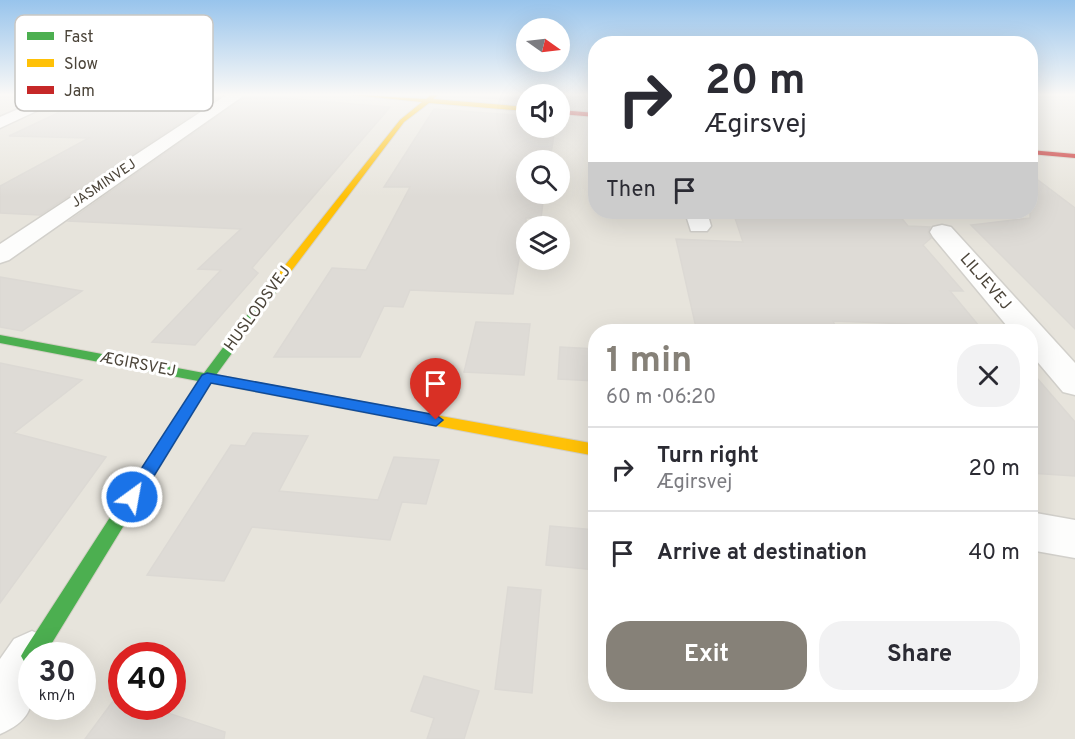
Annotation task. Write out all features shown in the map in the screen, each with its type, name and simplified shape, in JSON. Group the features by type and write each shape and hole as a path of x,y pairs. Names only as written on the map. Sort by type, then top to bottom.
{"street":[{"name":"JASMINVEJ","path":"0,255 187,128"},
{"name":"HUSLODSVEJ","path":"41,642 207,378 311,236 396,128"},
{"path":"1038,153 1075,156"},
{"name":"LILJEVEJ","path":"942,232 1023,324"},
{"name":"ÆGIRSVEJ","path":"0,339 588,449"},
{"name":"LILJEVEJ","path":"1038,341 1075,384"},
{"path":"1038,532 1075,539"},
{"name":"HUSLODSVEJ","path":"0,707 18,678"}],"shaded area":[{"path":"0,128 516,128 516,138 570,138 570,128 588,128 588,219 1038,219 1038,128 1075,128 1075,739 0,739"}],"building":[{"path":"25,128 172,128 40,215 0,213 0,186 89,138 9,136"},
{"path":"200,128 372,128 252,268 258,273 195,345 152,342 221,270 198,269 241,229 69,221"},
{"path":"422,128 516,128 516,138 553,138 552,150 516,150 516,204 543,204 541,216 516,216 517,270 513,294 410,290 403,307 384,306 360,357 274,357 332,268 366,270 410,187 384,187"},
{"path":"1038,180 1075,208 1075,329 971,225 1038,219"},
{"path":"735,219 902,219 908,226 930,227 928,233 931,238 923,245 963,291 950,291 977,324 833,321 834,324 695,324 676,239 743,242"},
{"path":"0,277 82,291 22,331 0,327"},
{"path":"476,322 530,324 524,375 464,372"},
{"path":"560,347 588,349 588,381 558,379"},
{"path":"0,363 82,380 14,433 106,457 0,603"},
{"path":"1038,379 1075,422 1075,476 1038,474"},
{"path":"253,433 308,436 279,491 378,500 394,457 439,460 426,504 402,502 390,540 252,527 224,581 147,575 231,445 245,446"},
{"path":"550,526 588,529 588,569 546,565"},
{"path":"508,587 541,590 532,693 495,689"},
{"path":"424,676 479,691 464,739 427,739 434,718 411,711"},
{"path":"108,708 108,720 186,719 225,732 224,739 85,739"}],"traffic: fast":[{"path":"41,642 207,378 279,280"},
{"path":"0,339 341,403"}],"traffic: slow":[{"path":"279,280 396,128"},
{"path":"341,403 588,449"}],"traffic: jam":[{"path":"1038,153 1075,156"}],"route":[{"path":"132,497 207,378 436,420"}]}
